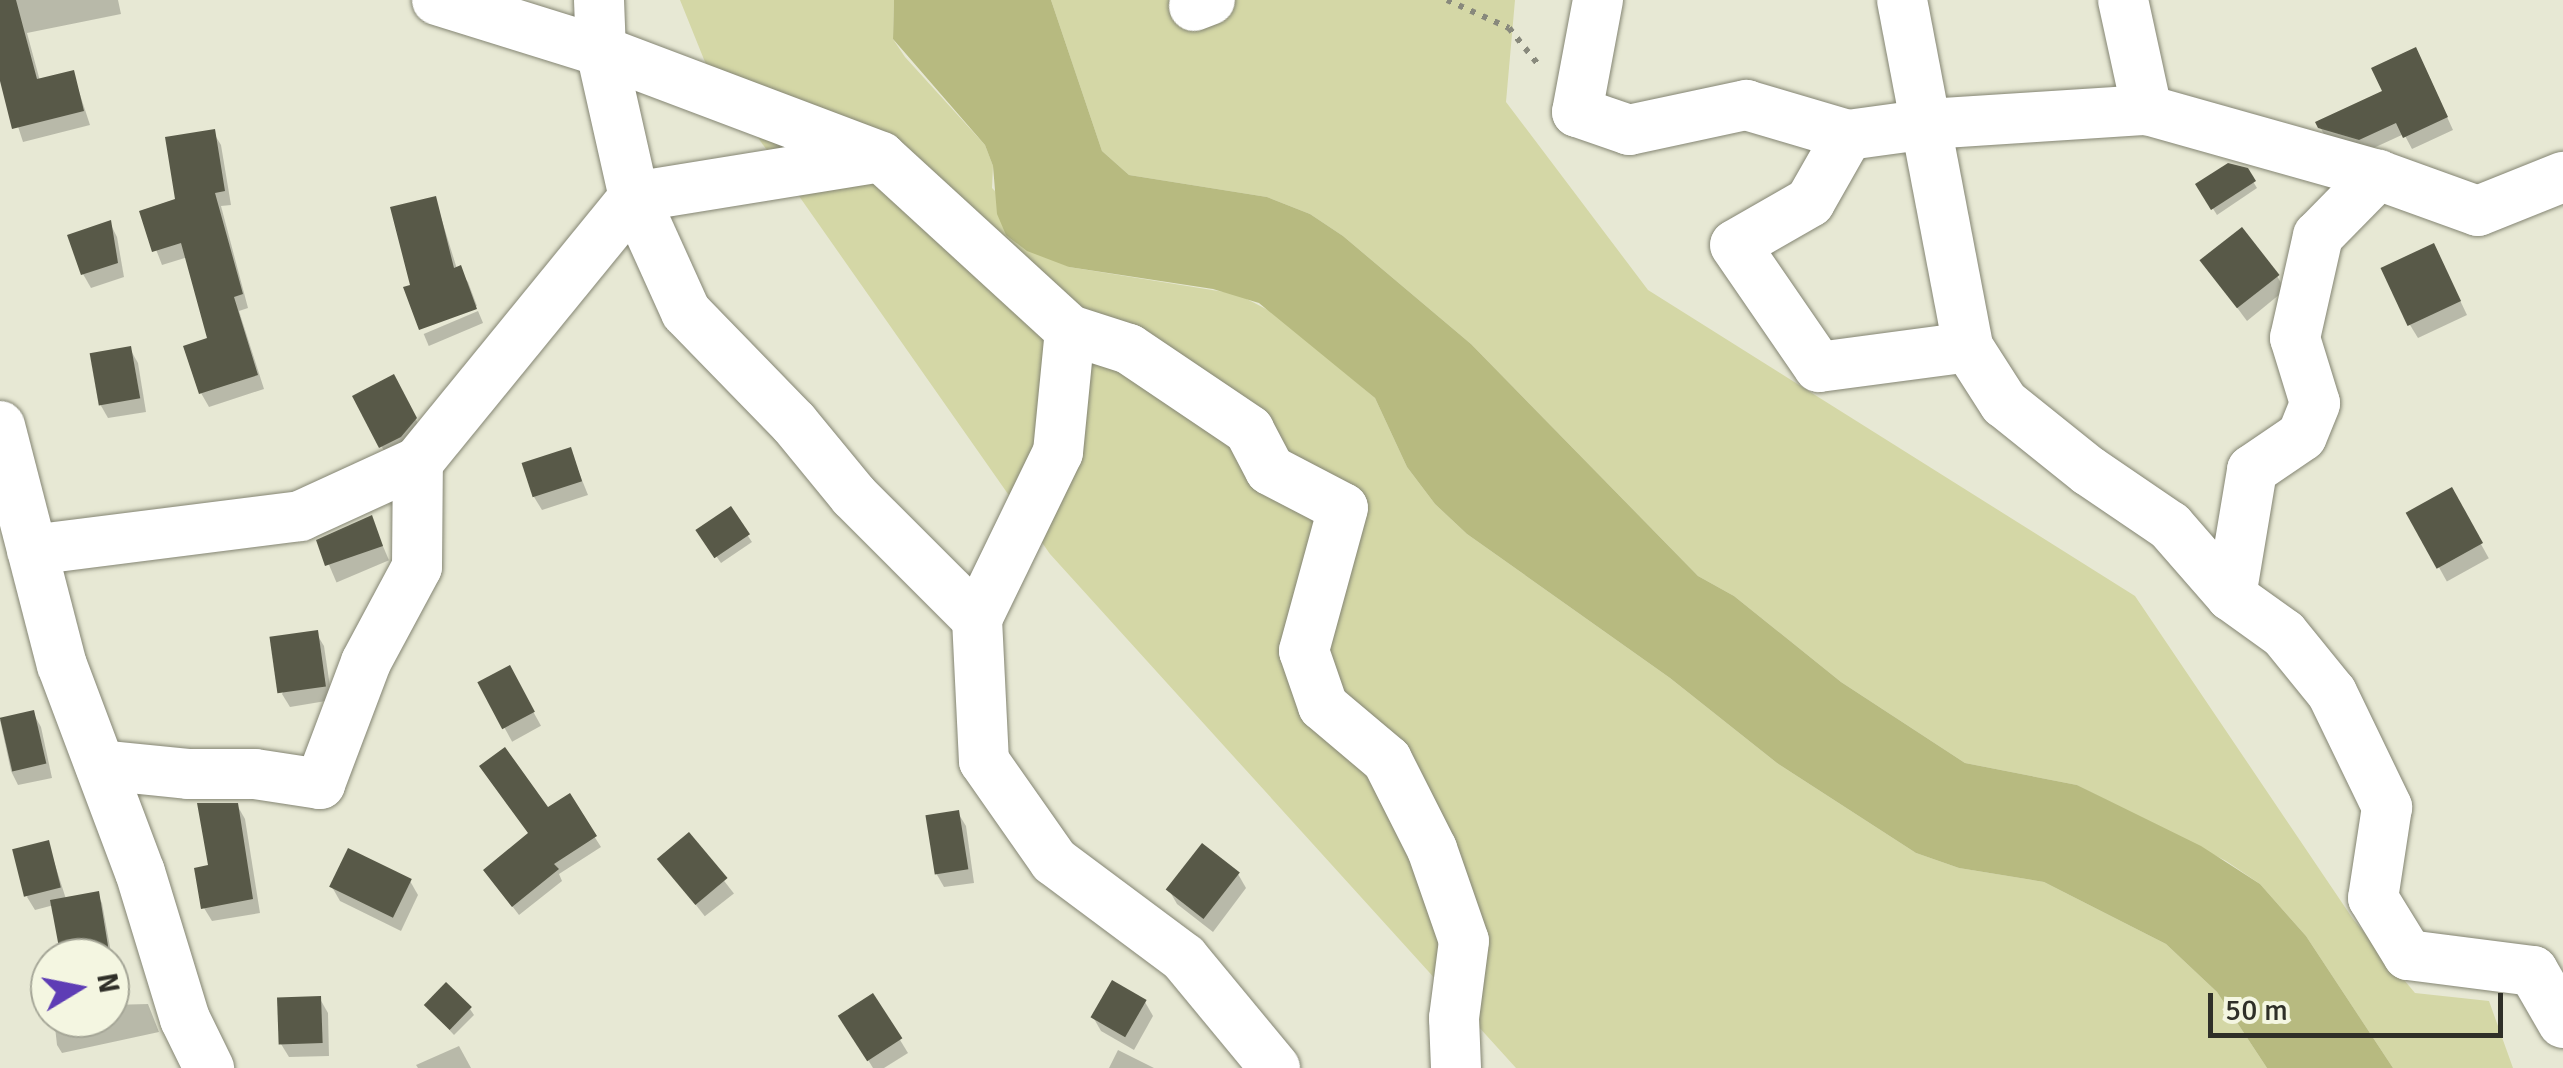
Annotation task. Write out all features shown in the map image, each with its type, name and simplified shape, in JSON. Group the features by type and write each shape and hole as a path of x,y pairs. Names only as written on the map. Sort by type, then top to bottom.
{"street":[{"path":"438,0 602,51 881,158 1070,330 1129,349 1249,430 1270,470 1343,508 1304,651 1323,706 1388,760 1432,849 1464,941 1454,1018 1456,1068"},
{"path":"599,0 602,51 634,197 686,312 794,423 854,496 977,618"},
{"path":"1598,0 1577,112 1630,130 1746,104 1848,136 1928,124 2147,110 2378,175 2478,210 2563,177"},
{"path":"1902,0 1968,347 2004,402 2090,471 2170,526 2231,596 2284,634 2340,710 2387,807 2373,898 2408,956 2533,971 2563,1023"},
{"path":"2123,0 2147,110"},
{"path":"1848,136 1810,202 1735,244 1818,367 1968,347"},
{"path":"32,550 300,516 418,462 634,197 881,158"},
{"path":"2231,596 2252,470 2302,436 2315,403 2295,338 2318,236 2378,175"},
{"path":"1070,330 1058,452 977,618 984,761 1054,861 1184,958 1275,1068"},
{"path":"0,426 62,665 140,872 185,1019 209,1068"},
{"path":"100,766 188,774 255,774 320,784 366,662 418,567 418,462"}],"path":[{"path":"1447,0 1509,28 1577,112"}],"shaded area":[{"path":"680,0 894,0 893,39 985,145 993,166 992,188 1069,267 1237,294 1276,314 1375,398 1407,467 1435,504 1467,534 1670,678 1777,763 1916,853 1959,868 2044,882 2166,944 2217,992 2267,1068 1516,1068 1050,554 705,62"},
{"path":"894,0 1051,0 1102,151 1129,175 1267,197 1310,214 1343,236 1471,344 1698,576 1734,596 1841,682 1965,763 2077,785 2201,846 2260,884 2306,936 2393,1068 2267,1068 2217,992 2166,944 2044,882 1959,868 1916,853 1777,763 1670,678 1467,534 1435,504 1407,467 1375,398 1259,303 1213,289 1069,267 1027,251 1006,235 997,214 993,166 985,145 893,39"},
{"path":"1051,0 1515,0 1506,102 1648,290 2135,596 2353,919 2415,993 2489,1001 2513,1068 2393,1068 2306,936 2260,884 2226,861 2077,785 1965,763 1841,682 1734,596 1698,576 1471,344 1343,236 1310,214 1267,197 1129,175 1102,151"}],"building":[{"path":"0,0 16,0 37,79 74,70 84,111 12,129 0,81"},
{"path":"2416,47 2448,117 2403,138 2396,123 2359,140 2318,128 2315,122 2382,91 2371,68"},
{"path":"215,129 225,191 215,193 243,294 234,297 258,375 199,394 183,346 207,338 181,243 152,252 139,211 175,199 165,137"},
{"path":"2228,163 2248,168 2256,181 2211,210 2195,184"},
{"path":"436,196 454,268 461,265 477,309 419,330 403,287 410,285 390,207"},
{"path":"111,220 118,263 81,275 67,235"},
{"path":"2242,227 2280,275 2237,308 2199,260"},
{"path":"2434,243 2461,301 2408,326 2381,268"},
{"path":"131,346 140,398 99,405 90,353"},
{"path":"394,374 417,418 401,437 379,448 352,396"},
{"path":"571,447 582,481 533,497 522,463"},
{"path":"2452,487 2483,543 2437,569 2406,513"},
{"path":"731,506 750,534 714,558 695,530"},
{"path":"372,515 383,546 325,566 316,540"},
{"path":"318,630 326,686 277,693 269,637"},
{"path":"510,665 535,712 502,729 477,682"},
{"path":"34,710 46,764 12,771 0,718"},
{"path":"505,747 548,807 570,793 597,836 554,864 559,869 512,907 483,870 528,833 479,766"},
{"path":"197,803 238,803 253,899 201,909 194,868 208,865"},
{"path":"959,810 968,869 935,875 925,815"},
{"path":"689,832 728,878 695,905 657,859"},
{"path":"49,840 61,888 24,897 12,849"},
{"path":"1202,843 1240,873 1204,919 1166,889"},
{"path":"348,848 412,879 393,918 329,887"},
{"path":"99,891 107,938 57,938 50,900"},
{"path":"1112,980 1147,1000 1125,1037 1090,1017"},
{"path":"446,982 472,1007 450,1030 424,1005"},
{"path":"873,993 902,1038 867,1061 838,1016"},
{"path":"321,996 323,1043 279,1045 277,998"}]}
